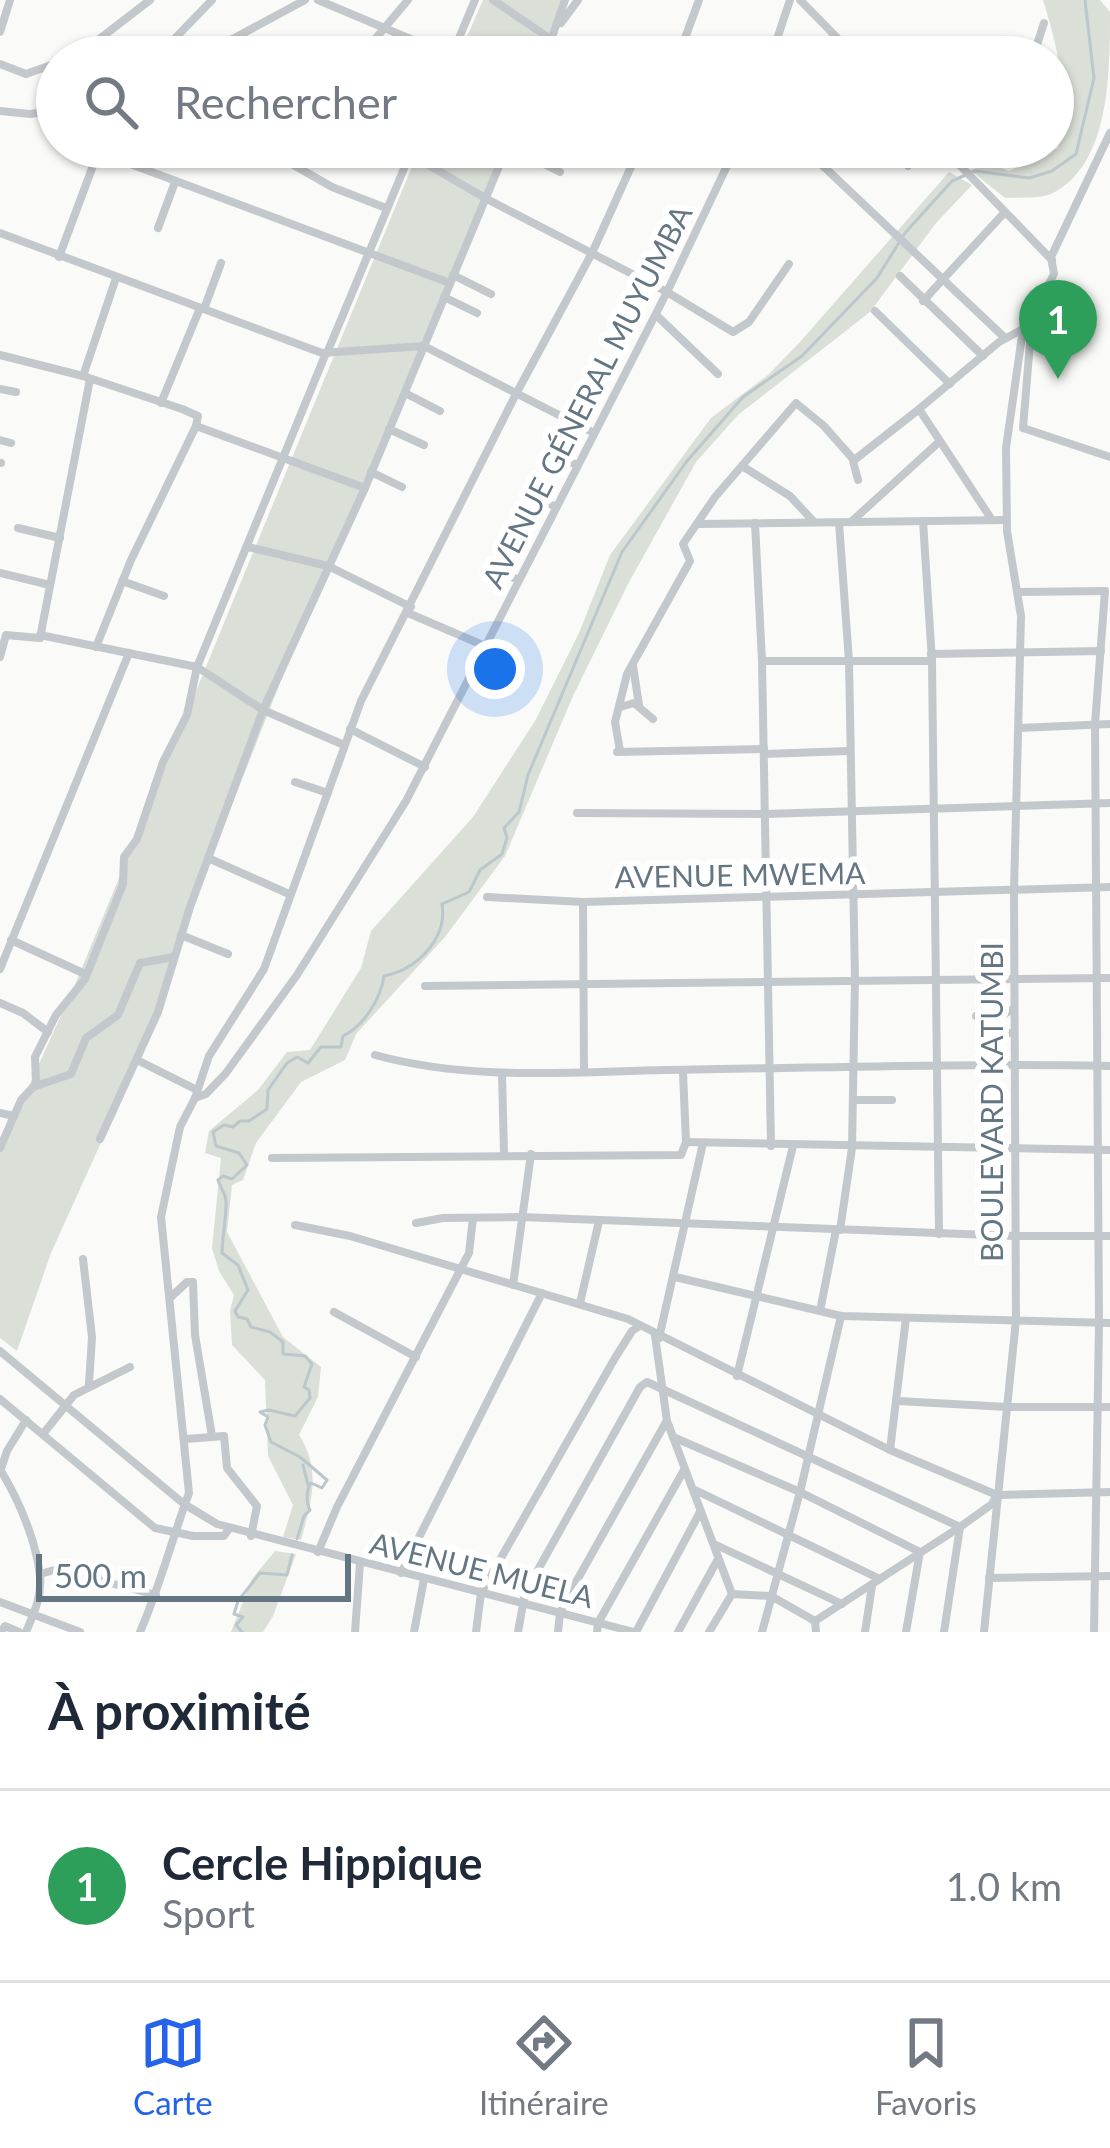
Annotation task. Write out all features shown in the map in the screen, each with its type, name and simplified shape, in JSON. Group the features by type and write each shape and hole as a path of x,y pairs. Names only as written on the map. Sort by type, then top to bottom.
{"street":[{"path":"0,32 10,0"},
{"path":"103,36 150,0"},
{"path":"177,36 212,0"},
{"path":"238,36 305,0"},
{"path":"318,0 340,4 399,36"},
{"path":"378,36 408,0"},
{"path":"460,36 476,0"},
{"path":"493,0 546,36"},
{"path":"554,36 565,0"},
{"path":"557,29 578,0"},
{"path":"686,36 699,0"},
{"path":"778,36 790,0"},
{"path":"800,0 835,36"},
{"path":"1040,36 1044,22"},
{"path":"0,64 26,74 36,70"},
{"path":"0,111 36,113"},
{"path":"1050,255 1110,134"},
{"path":"59,257 92,168"},
{"path":"142,168 367,253 491,293"},
{"path":"299,168 386,208"},
{"path":"0,1148 34,1086 35,1058 48,1032 60,1009 82,986 124,884 124,857 137,838 163,763 187,715 197,667 404,168"},
{"path":"438,168 736,332 749,322 789,264"},
{"path":"100,1139 137,1060 263,710 371,472 499,168"},
{"path":"552,168 560,172"},
{"path":"137,1060 195,1093 209,1056 264,969 350,729 630,168"},
{"name":"AVENUE GÉNERAL MUYUMBA","path":"140,1632 189,1493 161,1217 180,1126 195,1093 204,1095 224,1075 298,976 425,767 726,168"},
{"path":"826,168 1005,338"},
{"path":"963,168 1050,255 1054,274 1032,316 1023,428 1110,457"},
{"path":"158,227 175,182"},
{"path":"923,301 1005,212"},
{"path":"0,233 327,353 424,346 594,433"},
{"path":"161,403 221,263"},
{"path":"900,276 983,356"},
{"path":"37,638 60,538 87,378 116,278"},
{"path":"444,297 477,313"},
{"path":"875,310 950,384"},
{"path":"656,315 718,374"},
{"name":"BOULEVARD KATUMBI","path":"984,1632 1016,1320 1013,1009 1021,651 1019,592 1006,520 1007,435 1025,329 1032,316"},
{"path":"858,480 851,464 854,460 1005,338 1025,329"},
{"path":"0,356 87,378 197,415 96,647"},
{"path":"0,389 16,392"},
{"path":"405,393 440,411"},
{"path":"849,752 618,752 615,727 627,674 690,561 682,546 796,403 854,460"},
{"path":"919,409 992,520"},
{"path":"196,426 364,488"},
{"path":"389,429 424,446"},
{"path":"0,440 11,443"},
{"path":"850,523 939,442"},
{"path":"549,453 577,465"},
{"path":"742,466 790,496 815,523"},
{"path":"371,472 402,487"},
{"path":"535,496 556,507"},
{"path":"695,524 1006,520"},
{"path":"923,521 932,658 939,1234"},
{"path":"820,1311 852,1148 854,1064 849,661 838,523"},
{"path":"755,524 771,1146"},
{"path":"18,528 60,538"},
{"path":"248,547 328,566 485,646"},
{"path":"488,567 519,580"},
{"path":"0,573 50,585"},
{"path":"122,581 164,596"},
{"path":"1019,592 1107,594 1095,724 1096,1150 1104,1323 1097,1407 1094,1632"},
{"path":"0,657 6,635 197,667 263,710 344,745"},
{"path":"762,661 1101,651"},
{"path":"0,969 129,652"},
{"path":"632,666 638,705"},
{"path":"619,708 638,705 653,719"},
{"path":"1019,728 1110,724"},
{"path":"350,729 425,767"},
{"path":"295,782 328,793"},
{"path":"577,813 766,814 1110,803"},
{"path":"208,858 289,894"},
{"name":"AVENUE MWEMA","path":"584,1070 583,902 1110,887"},
{"path":"487,897 583,902"},
{"path":"181,935 228,954"},
{"path":"11,940 85,974"},
{"path":"34,1086 70,1074 86,1038 118,1015 140,963 174,957"},
{"path":"425,986 1110,977"},
{"path":"0,1004 23,1013 48,1032"},
{"path":"976,1016 1000,1016 1013,1009"},
{"path":"984,1033 1014,1033"},
{"path":"375,1055 419,1067 502,1073 683,1073 854,1064 1110,1066"},
{"path":"502,1073 504,1154"},
{"path":"272,1158 677,1155 685,1152 686,1142 683,1073"},
{"path":"853,1100 892,1100"},
{"path":"0,1113 14,1116"},
{"path":"686,1142 1110,1150"},
{"path":"703,1143 657,1337 659,1386 667,1421 732,1594"},
{"path":"737,1376 793,1146"},
{"path":"513,1285 531,1154"},
{"path":"416,1223 521,1217 1110,1236"},
{"path":"318,1552 469,1253 473,1218"},
{"path":"580,1304 598,1221"},
{"path":"295,1225 350,1236 628,1319 890,1450 997,1496 1110,1492"},
{"path":"83,1259 92,1337 89,1384"},
{"path":"674,1277 841,1316 1104,1323"},
{"path":"170,1298 193,1282 195,1335 212,1436"},
{"path":"401,1573 542,1293"},
{"path":"334,1312 416,1357"},
{"path":"762,1632 841,1316"},
{"path":"890,1450 906,1318"},
{"path":"476,1632 481,1593 615,1358 638,1327"},
{"path":"0,1351 65,1404"},
{"path":"43,1434 65,1404 89,1384 130,1367"},
{"path":"518,1632 520,1603 647,1382 960,1527"},
{"path":"0,1399 133,1506 149,1525 175,1534 214,1537 224,1536 229,1529"},
{"path":"898,1401 1110,1407"},
{"name":"AVENUE MUELA","path":"65,1404 184,1504 229,1529 560,1613 598,1627 635,1632"},
{"path":"1,1632 4,1626 23,1632 33,1615 40,1574 24,1520 0,1472 26,1420"},
{"path":"558,1632 560,1613 667,1421"},
{"path":"186,1439 224,1436 226,1468 257,1506 250,1535"},
{"path":"673,1437 800,1492 920,1552"},
{"path":"598,1627 685,1469"},
{"path":"692,1489 788,1533 876,1582"},
{"path":"732,1594 771,1596 816,1626 997,1496"},
{"path":"635,1632 700,1511"},
{"path":"944,1632 960,1527"},
{"path":"713,1544 842,1604"},
{"path":"905,1632 920,1552"},
{"path":"678,1632 718,1558"},
{"path":"355,1632 360,1563"},
{"path":"40,1574 69,1566"},
{"path":"989,1578 1110,1576"},
{"path":"95,1579 156,1595"},
{"path":"414,1632 424,1579"},
{"path":"865,1632 876,1582"},
{"path":"709,1632 732,1594"},
{"path":"0,1602 80,1632"}],"shaded area":[{"path":"483,0 562,0 548,36 467,36"},
{"path":"1043,0 1100,0 1110,12 1107,89 1096,140 1070,181 1051,194 1005,198 970,170 1074,168 1074,36 1053,36"},
{"path":"411,168 496,168 305,620 209,863 147,1041 51,1253 17,1351 0,1338 0,1150 77,980"},
{"path":"949,172 972,185 936,223 870,312 738,415 696,462 573,696 505,856 445,937 356,1034 345,1060 301,1082 256,1143 243,1180 232,1185 227,1232 283,1337 321,1367 318,1397 299,1435 312,1474 308,1513 301,1540 283,1537 293,1505 268,1456 265,1380 232,1345 234,1295 212,1248 221,1158 205,1153 209,1131 258,1090 287,1052 310,1050 361,968 371,931 473,817 535,721 579,633 610,555 711,418 768,375 800,342"},
{"path":"275,1551 296,1554 273,1616 263,1632 231,1632 252,1579"}],"waterway":[{"path":"1074,155 1094,78 1085,0"},
{"path":"297,1539 310,1510 309,1486 322,1488 327,1480 300,1457 271,1442 265,1425 268,1417 260,1412 295,1416 310,1398 304,1387 312,1364 305,1356 283,1354 283,1342 251,1327 235,1311 248,1290 238,1265 222,1253 226,1200 218,1180 223,1176 232,1179 247,1165 239,1153 216,1146 213,1132 249,1121 267,1109 268,1090 287,1063 297,1057 308,1063 321,1047 341,1047 343,1036 370,1010 384,976 407,967 427,951 440,930 442,904 469,892 480,870 502,854 507,838 504,828 519,812 528,775 622,552 687,461 743,397 802,356 877,278 905,233 952,181 975,171 1029,178 1056,168"},
{"path":"303,1465 308,1485"},
{"path":"242,1632 236,1625 243,1617 234,1614 238,1601 260,1573 287,1575 292,1555"}],"place":[{"name":"Cercle Hippique","path":"1058,379"}]}
